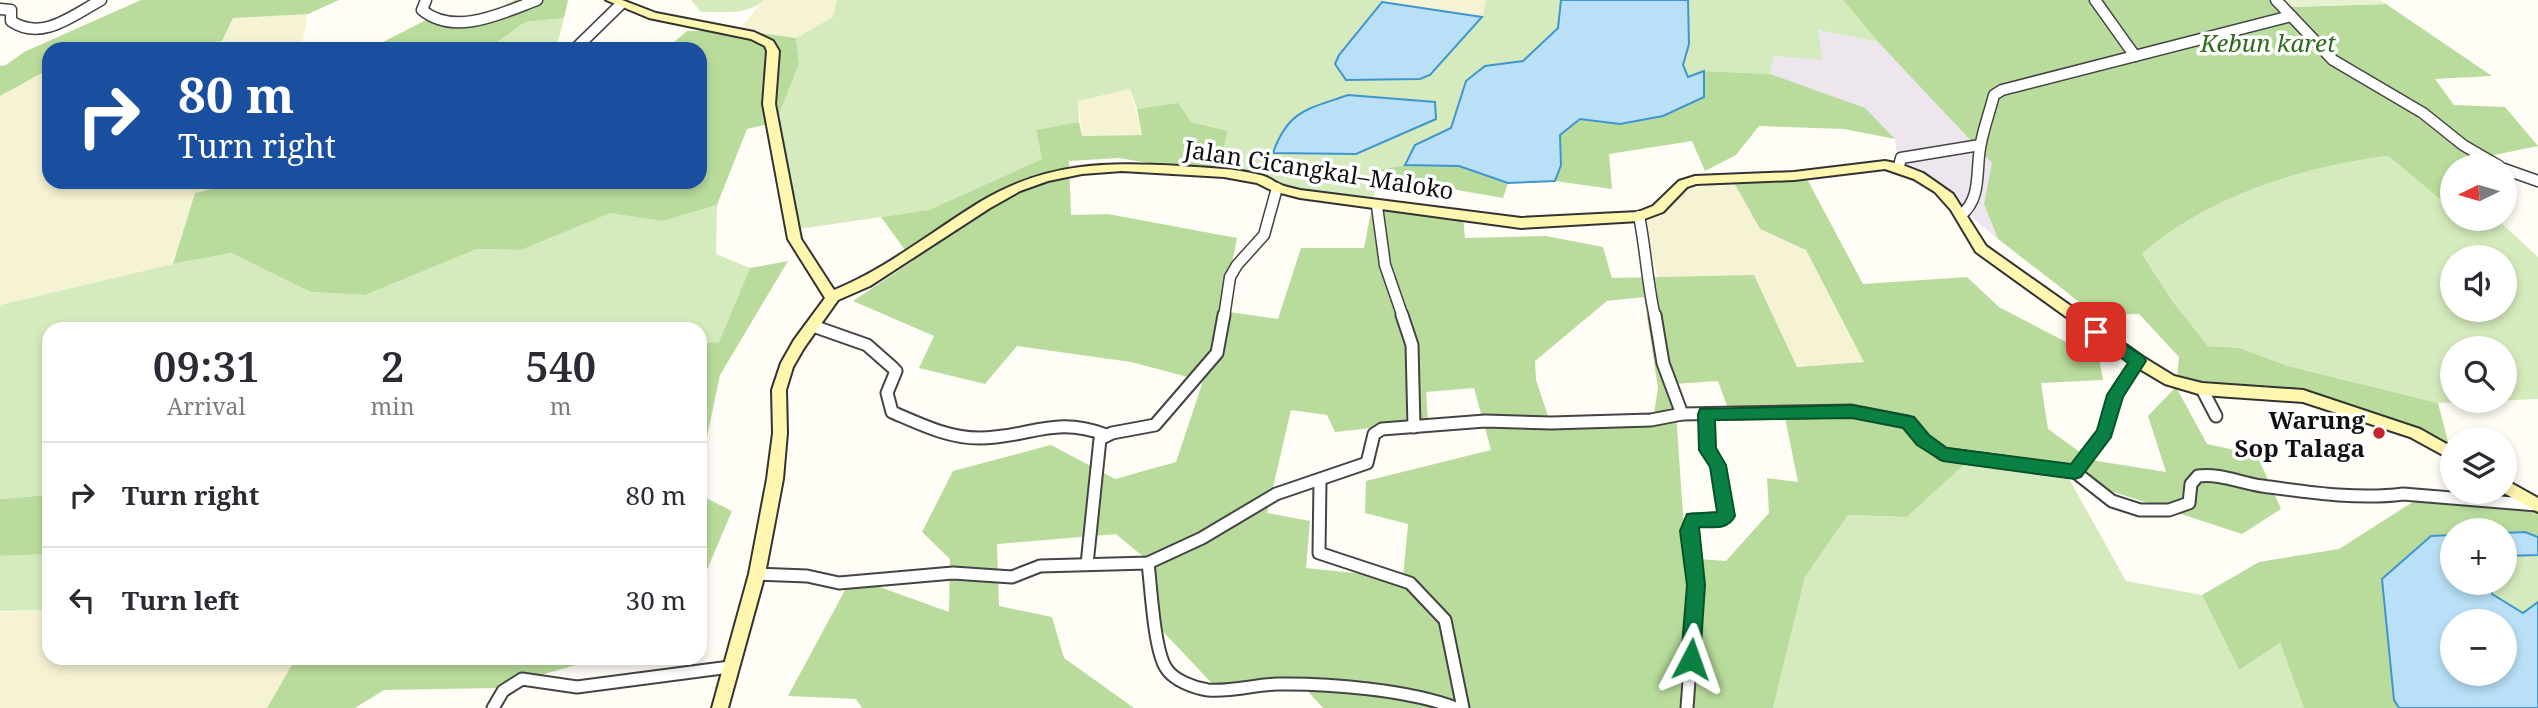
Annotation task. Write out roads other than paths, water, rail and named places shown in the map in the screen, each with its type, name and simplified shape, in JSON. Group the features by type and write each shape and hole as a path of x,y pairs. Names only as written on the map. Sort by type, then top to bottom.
{"street":[{"path":"0,9 11,10 11,21 14,25 43,29 101,0"},
{"path":"426,0 422,10 425,15 446,24 486,19 537,0"},
{"path":"2095,0 2135,56"},
{"path":"2276,0 2333,60 2423,113 2478,154"},
{"path":"581,42 616,2 653,16 754,36 769,44 774,62 769,104 788,212 795,239 829,294 833,296 799,344 786,367 779,390 780,433 775,479 757,573 720,708"},
{"path":"1961,215 1970,208 1976,190 1980,145 1994,95 2002,90 2291,16"},
{"path":"1980,145 1901,158 1899,166 1931,184 1961,215 1972,240 1981,249 2138,361 2170,380 2202,389 2303,396 2415,433 2440,447"},
{"name":"Jalan Cicangkal–Maloko","path":"833,296 865,284 985,205 1016,188 1046,177 1122,167 1224,173 1260,179 1277,188 1377,206 1443,211 1521,223 1639,216 1658,209 1683,184 1696,180 1794,176 1869,166 1899,166"},
{"path":"2517,174 2538,181"},
{"path":"1087,564 1100,439 1106,435 1144,430 1154,425 1217,353 1222,342 1222,318 1229,278 1236,264 1263,238 1270,200 1277,188"},
{"path":"1377,206 1385,265 1412,345 1414,427"},
{"path":"1639,216 1646,253 1646,280 1658,328 1663,363 1682,414"},
{"path":"813,326 867,345 873,354 891,364 896,371 887,393 892,412 943,434 981,438 1064,424 1085,425 1106,435"},
{"path":"2075,472 2105,432 2115,395 2138,361"},
{"path":"2202,389 2216,416"},
{"path":"757,573 807,576 839,583 953,573 1012,577 1040,566 1148,563 1202,538 1276,494 1367,463 1374,434 1382,429 1485,421 1552,423 1651,420 1682,414 1852,411 1908,422 1923,440 1943,454 2075,472 2112,501 2140,510 2169,510 2189,503 2191,484 2198,476 2211,474 2259,486 2381,498 2403,494 2538,505"},
{"path":"1687,708 1696,585 1689,531 1693,520 1721,520 1727,516 1718,465 1707,450 1706,414"},
{"path":"1320,481 1319,554 1410,583 1445,620 1463,708"},
{"path":"2517,493 2538,505"},
{"path":"1148,563 1159,645 1166,669 1188,685 1209,690 1278,684 1355,689 1428,697 1456,708"},
{"path":"493,708 503,691 522,679 577,687 730,667"}],"water":[{"path":"1561,0 1688,0 1689,44 1683,65 1688,77 1704,71 1704,97 1663,116 1620,124 1580,119 1560,135 1561,165 1555,181 1508,183 1459,166 1405,165 1415,145 1451,128 1466,81 1485,66 1523,61 1558,28"},
{"path":"1382,2 1482,17 1430,75 1420,79 1346,80 1335,64 1339,55"},
{"path":"1348,95 1435,102 1436,119 1356,154 1273,153 1285,128 1293,119 1311,108"},
{"path":"2517,532 2538,537 2538,555 2517,556"},
{"path":"2431,536 2440,536 2440,595 2494,595 2516,609 2440,609 2440,686 2517,686 2517,609 2523,613 2538,602 2538,708 2399,708 2394,700 2382,579"}],"place":[{"name":"Warung Sop Talaga","path":"2379,433"}],"park label":[{"name":"Kebun karet","path":"2268,42"}]}
